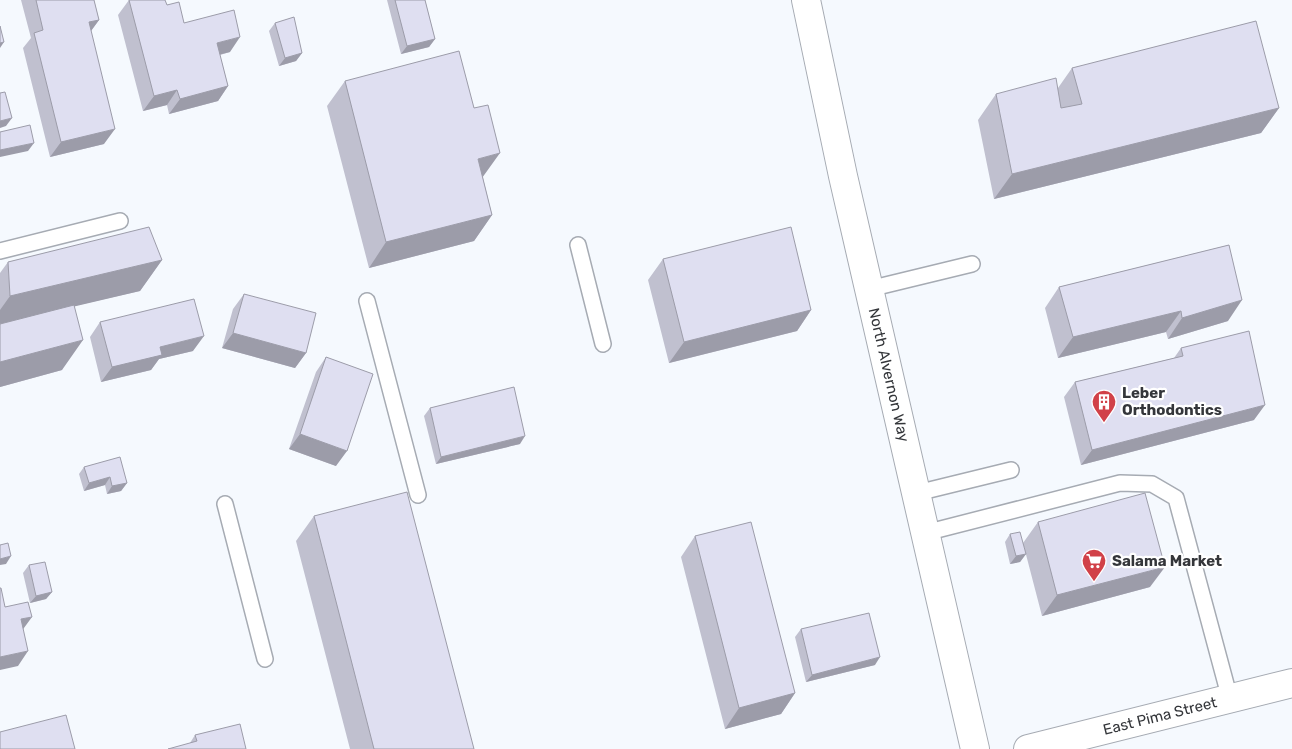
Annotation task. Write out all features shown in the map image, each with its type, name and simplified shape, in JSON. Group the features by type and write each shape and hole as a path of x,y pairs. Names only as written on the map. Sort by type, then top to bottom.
{"main road":[{"name":"North Alvernon Way","path":"806,0 869,289 975,749"},
{"name":"East Pima Street","path":"1028,749 1292,683"}],"lane":[{"path":"0,251 120,221"},
{"path":"578,245 603,344"},
{"path":"869,289 972,264"},
{"path":"367,301 418,495"},
{"path":"916,493 1011,470"},
{"path":"925,533 1120,483 1152,484 1176,498 1230,699"},
{"path":"225,504 265,659"}],"building":[{"path":"36,0 94,0 99,20 89,22 115,129 61,142 34,33 43,30"},
{"path":"129,0 165,0 167,5 179,2 184,23 234,10 240,37 217,43 228,86 180,99 177,90 154,96"},
{"path":"395,0 425,0 435,39 407,46"},
{"path":"294,17 302,53 285,58 275,23"},
{"path":"1256,21 1279,108 1012,174 996,94 1056,78 1061,108 1082,104 1072,68"},
{"path":"0,26 4,42 0,43"},
{"path":"459,51 474,108 488,105 500,153 478,159 492,215 386,242 345,81"},
{"path":"5,92 12,118 0,121 0,93"},
{"path":"30,125 34,143 0,150 0,132"},
{"path":"149,227 162,260 10,296 8,262"},
{"path":"791,227 811,310 684,342 663,259"},
{"path":"1229,245 1242,300 1182,318 1181,311 1073,337 1059,287"},
{"path":"244,294 316,313 306,353 233,333"},
{"path":"194,299 204,336 160,347 162,355 112,367 100,322"},
{"path":"74,305 83,340 0,362 0,324"},
{"path":"1249,331 1265,405 1092,450 1075,382 1183,356 1181,348"},
{"path":"326,357 373,374 347,451 300,434"},
{"path":"514,387 525,436 441,457 430,408"},
{"path":"120,457 127,483 112,486 110,477 89,483 84,467"},
{"path":"407,492 474,749 374,749 314,516"},
{"path":"1145,493 1165,567 1057,595 1038,522"},
{"path":"751,522 795,693 739,708 695,536"},
{"path":"1020,532 1026,554 1016,556 1010,534"},
{"path":"8,543 11,556 0,559 0,545"},
{"path":"45,562 52,592 36,596 29,565"},
{"path":"0,588 5,607 28,602 32,617 21,619 28,651 0,657"},
{"path":"869,613 880,657 812,675 801,629"},
{"path":"66,715 75,749 0,749 0,732"},
{"path":"240,724 246,749 168,749 197,741 195,735"}],"place":[{"name":"Leber Orthodontics","path":"1104,423"},
{"name":"Salama Market","path":"1094,582"}]}
